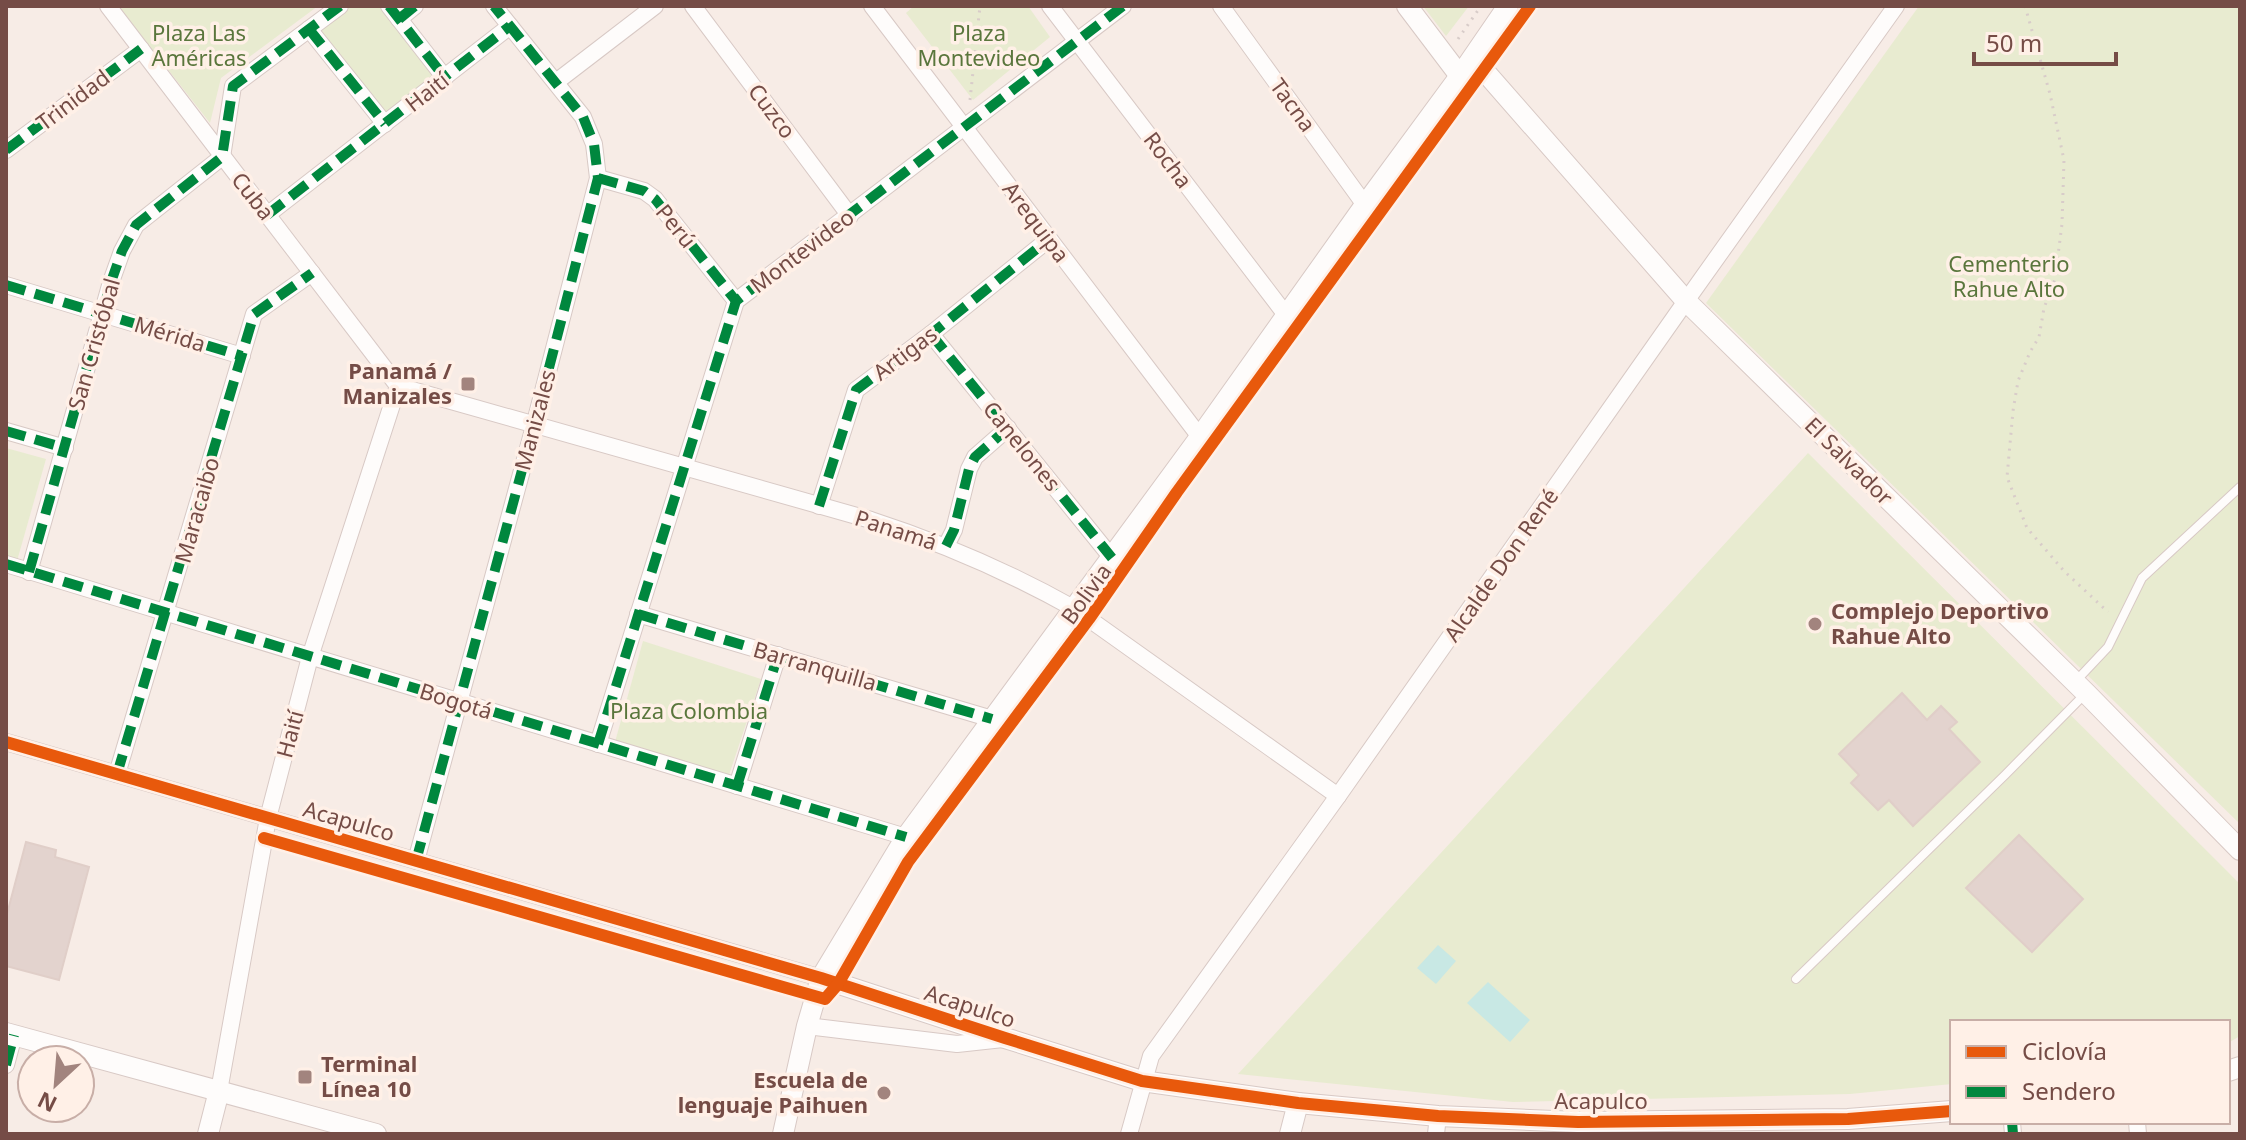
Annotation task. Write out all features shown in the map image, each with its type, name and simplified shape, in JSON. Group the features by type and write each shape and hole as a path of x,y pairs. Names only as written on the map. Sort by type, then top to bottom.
{"street":[{"name":"Cuba","path":"108,6 398,386"},
{"path":"222,157 233,86 340,6"},
{"path":"415,6 394,12 445,78"},
{"name":"Manizales","path":"416,861 598,178 598,161 590,130 575,105 494,6"},
{"path":"556,82 655,6"},
{"name":"Cuzco","path":"693,6 850,216"},
{"path":"876,11 894,6"},
{"name":"Rocha","path":"1050,6 1286,315"},
{"name":"Montevideo","path":"598,744 736,301 1123,6"},
{"name":"Tacna","path":"1221,6 1365,205"},
{"path":"1407,6 1460,76"},
{"name":"Bolivia","path":"783,1134 821,978 906,837 1200,437 1508,6"},
{"name":"Alcalde Don René","path":"1129,1134 1151,1056 1896,6"},
{"name":"Arequipa","path":"876,11 1200,437"},
{"name":"Haití","path":"267,215 510,26"},
{"path":"309,29 385,124"},
{"name":"Trinidad","path":"6,150 141,49"},
{"name":"El Salvador","path":"1473,58 1686,301 2080,688 2240,850"},
{"name":"San Cristóbal","path":"29,572 122,251 136,225 222,157"},
{"name":"Perú","path":"598,178 644,191 655,199 736,301"},
{"name":"Artigas","path":"819,506 856,390 1049,239"},
{"name":"Maracaibo","path":"117,774 254,314 312,273"},
{"name":"Mérida","path":"6,285 242,356"},
{"name":"Canelones","path":"931,334 1112,558"},
{"name":"Haití","path":"219,1091 268,818 310,657 398,386"},
{"name":"Panamá","path":"398,386 871,520 946,546 1006,572 1075,609 1338,796"},
{"path":"946,546 954,530 969,469 975,457 1008,428"},
{"path":"6,431 65,448"},
{"name":"Bogotá","path":"6,564 906,837"},
{"name":"Barranquilla","path":"638,614 992,719"},
{"path":"737,786 778,655"},
{"name":"Acapulco","path":"6,742 821,978 1142,1081 1437,1125 1577,1128 1848,1119 1950,1111"},
{"name":"Acapulco","path":"807,1026 957,1044 1005,1038"},
{"path":"6,1065 10,1034 376,1134"},
{"path":"208,1134 219,1091"},
{"path":"1290,1134 1298,1103"}],"lane":[{"path":"1796,979 2005,775 2080,688 2108,647 2142,578 2240,487"}],"path":[{"path":"964,127 980,6"},
{"path":"1446,57 1481,6"},
{"path":"2025,6 2050,94 2064,160 2062,224 2055,279 2044,308 2039,337 2018,381 2007,477 2027,528 2043,549 2119,624"}],"green space":[{"name":"Plaza Las Américas","path":"118,6 318,6 221,78 210,123"},
{"path":"351,6 382,6 437,77 386,116 318,31"},
{"name":"Plaza Montevideo","path":"914,6 1028,6 1050,37 973,100 906,13"},
{"path":"1423,6 1469,6 1446,36"},
{"name":"Cementerio Rahue Alto","path":"1919,6 2240,6 2240,824 1706,303"},
{"path":"6,448 46,459 17,561 6,557"},
{"name":"Complejo Deportivo Rahue Alto","path":"1808,453 2240,884 2240,1036 2230,1042 2230,1020 1950,1020 1950,1084 1850,1094 1513,1102 1238,1074"},
{"name":"Plaza Colombia","path":"643,641 761,679 728,778 615,742"}],"water":[{"path":"1438,945 1456,961 1436,984 1417,968"},
{"path":"1488,982 1530,1020 1510,1042 1467,1003"}],"building":[{"path":"1902,693 1927,720 1941,706 1957,722 1949,729 1980,762 1913,826 1889,800 1878,810 1851,783 1859,775 1839,754"},
{"path":"2019,835 2083,899 2032,952 1966,888"},
{"path":"26,842 56,850 55,857 89,867 59,980 6,966 6,918"}],"marked path":[{"path":"29,572 111,282 136,225 222,157 233,86 340,6"},
{"path":"389,6 445,78"},
{"path":"399,19 415,6"},
{"path":"416,861 598,178 594,144 583,117 494,6"},
{"path":"598,744 736,301 1123,6"},
{"path":"267,215 510,26"},
{"path":"309,29 385,124"},
{"path":"6,150 141,49"},
{"path":"598,178 644,191 655,199 736,301"},
{"path":"819,506 856,390 1049,239"},
{"path":"117,774 254,314 312,273"},
{"path":"6,285 242,356"},
{"path":"931,334 1112,558"},
{"path":"946,546 954,530 969,469 975,457 1008,428"},
{"path":"6,431 65,448"},
{"path":"6,564 906,837"},
{"path":"638,614 992,719"},
{"path":"737,786 778,655"},
{"path":"6,1065 14,1035"},
{"path":"2012,1124 2013,1134"}],"cycle path":[{"path":"264,838 825,999 838,984 908,862 1089,619 1177,492 1530,6"},
{"path":"6,742 821,978 1142,1081 1298,1103 1438,1116 1578,1122 1848,1119 1950,1111"}],"place":[{"name":"Panamá / Manizales","path":"468,384"},
{"name":"Complejo Deportivo Rahue Alto","path":"1815,624"},
{"name":"Terminal Línea 10","path":"305,1077"},
{"name":"Escuela de lenguaje Paihuen","path":"884,1093"}]}
